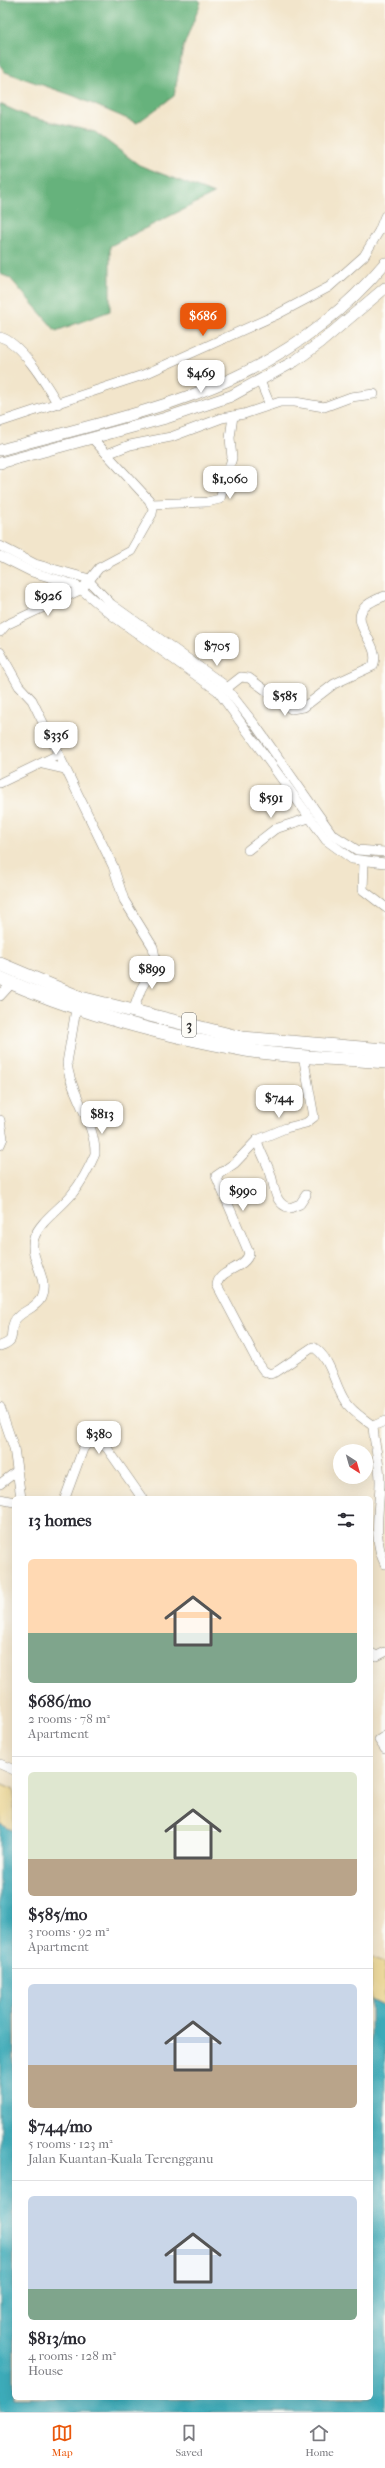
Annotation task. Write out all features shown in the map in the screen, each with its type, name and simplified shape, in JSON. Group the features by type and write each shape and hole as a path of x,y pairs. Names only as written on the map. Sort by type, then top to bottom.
{"highway":[{"name":"3","path":"0,964 81,998 242,1038 385,1050"},
{"name":"3","path":"6,980 76,1009 126,1025 247,1050 385,1062"}],"main road":[{"path":"0,450 169,404 249,372 310,333 348,302 385,263"},
{"path":"0,463 209,404 260,381 321,342 385,288"}],"street":[{"path":"0,422 143,375 269,318 329,287 364,256 379,231 385,216"},
{"path":"0,337 11,341 45,382 58,404"},
{"path":"260,381 270,405"},
{"path":"107,454 130,445 172,437 232,416 270,405 295,402 324,407 351,397 374,394"},
{"path":"151,504 207,502 220,499 232,458 230,438 232,416"},
{"path":"0,632 6,624 82,589 99,568 125,556 136,545 152,514 151,504 92,438"},
{"path":"0,546 36,564 80,576 89,582 114,607 227,688 282,762 329,831 357,850 385,852"},
{"path":"0,556 32,572 64,581 82,589 113,616 218,691 279,772 309,818 326,840 352,859 364,862 385,863"},
{"path":"227,688 241,677 249,678 291,709 304,707 334,684 373,666 377,652 361,621 360,614 364,609 385,596"},
{"path":"0,652 19,686 32,700 113,866 124,900 148,936 156,956 156,962 140,989 133,1011"},
{"path":"0,783 43,764 58,754"},
{"path":"43,764 65,769"},
{"path":"248,850 275,829 309,818"},
{"path":"364,862 363,890 385,907"},
{"path":"0,996 6,980"},
{"path":"0,1346 11,1340 13,1323 20,1315 34,1306 41,1297 41,1271 33,1245 37,1232 72,1195 95,1154 82,1104 68,1072 67,1063 76,1009"},
{"path":"303,1055 314,1117 306,1123 286,1128 257,1140 235,1163 216,1176 249,1252 245,1261 219,1278 217,1285 257,1361 264,1371 270,1374 276,1372 313,1347 327,1363 345,1402 354,1412 373,1426 382,1481 374,1528 385,1562"},
{"path":"0,1120 3,1138 0,1145"},
{"path":"257,1140 260,1154 270,1171 278,1198 290,1208 300,1204 306,1195"},
{"path":"0,1407 12,1438 21,1496"},
{"path":"373,1426 385,1421"},
{"path":"65,1496 83,1449 87,1444 97,1441 106,1448 141,1496"},
{"path":"0,1484 17,1471"},
{"path":"0,1499 12,1502"},
{"path":"373,1654 377,1656 385,1652"},
{"path":"385,1736 379,1740 385,1749"},
{"path":"0,1764 12,1769"}],"green space":[{"path":"0,0 199,0 201,2 183,48 174,96 137,123 74,96 5,72 0,65"},
{"path":"0,104 29,117 95,132 139,165 214,194 110,246 110,311 56,331 10,278 0,274"}],"sand":[{"path":"0,1784 12,1789 12,1830 0,1824"},
{"path":"373,1957 385,1963 385,2007 373,2001"}],"water":[{"path":"0,1824 12,1830 12,2400 373,2400 373,2001 385,2007 385,2412 0,2412"}]}
